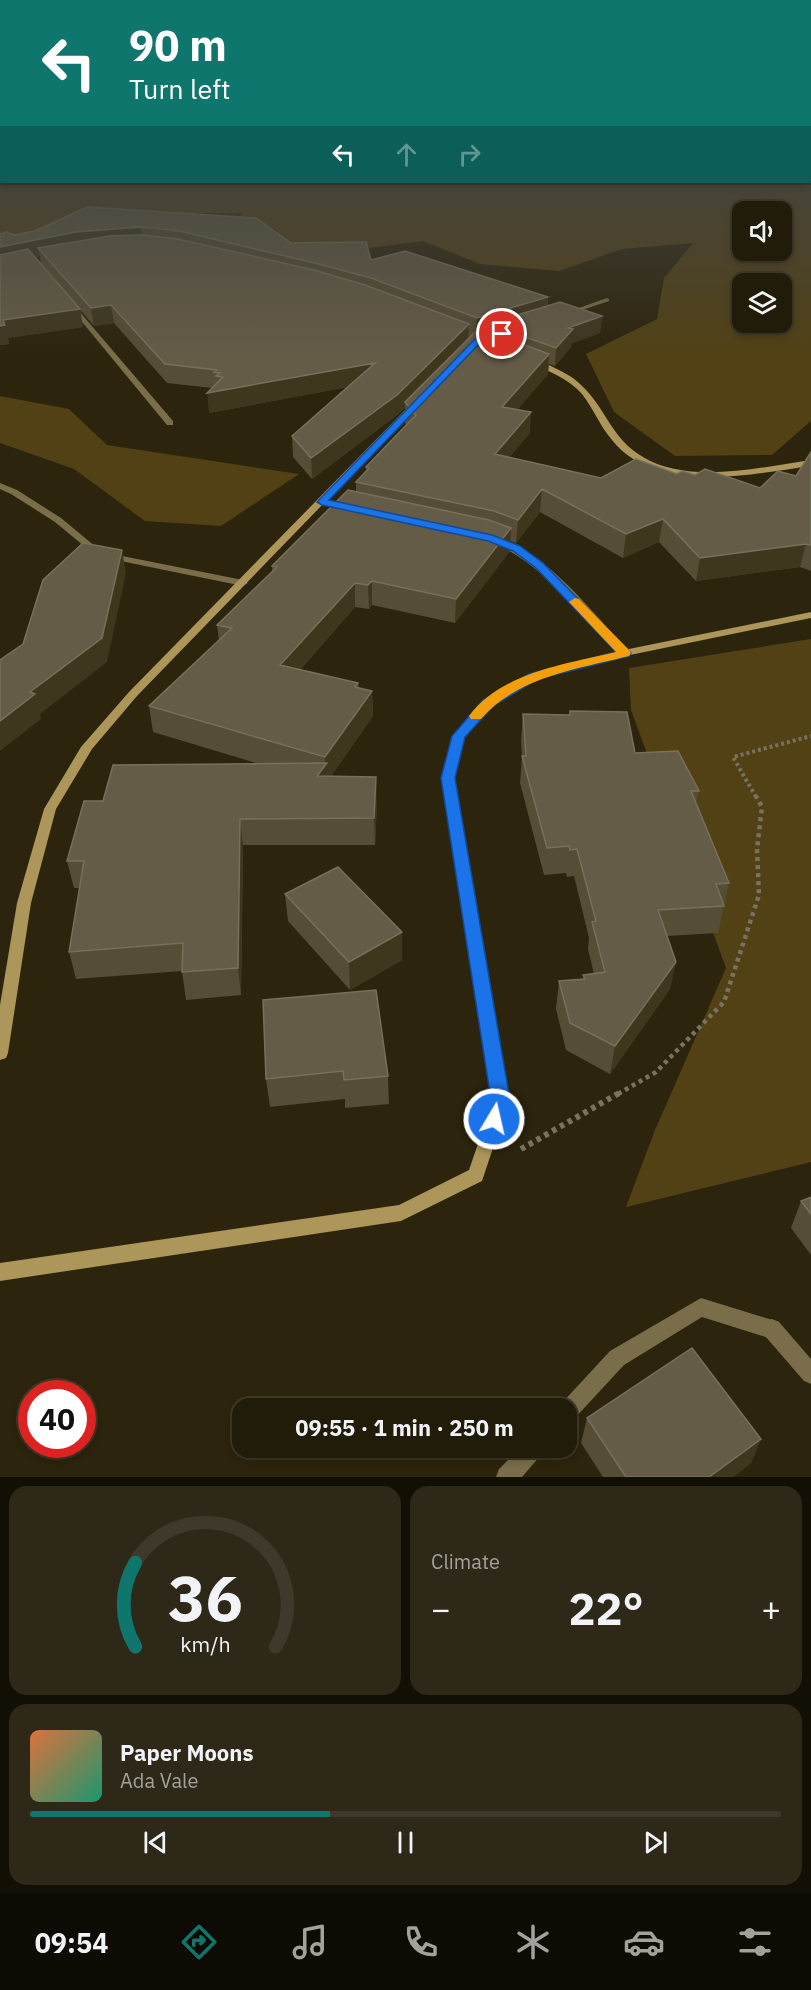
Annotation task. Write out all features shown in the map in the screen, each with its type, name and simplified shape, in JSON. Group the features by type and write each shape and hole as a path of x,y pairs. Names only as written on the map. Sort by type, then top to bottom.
{"street":[{"path":"63,296 170,423"},
{"path":"554,317 607,300"},
{"path":"521,357 563,375 579,387 621,445 645,462 673,471 701,474 811,463"},
{"path":"0,1053 24,903 50,808 87,747 133,694 419,401"},
{"path":"0,486 14,492 58,520 99,554 243,583"},
{"path":"322,502 355,509"},
{"path":"480,536 516,548 540,566 624,653"},
{"path":"0,1272 401,1213 476,1175 501,1100 448,778 459,736 488,703 533,676 624,653 811,615"},
{"path":"577,1401 617,1358 701,1307 772,1329 811,1374"},
{"path":"507,1477 525,1458"}],"path":[{"path":"476,1175 656,1072 724,1002 759,895 757,849 762,807 733,757 811,736"}],"shaded area":[{"path":"0,220 107,220 0,244"},
{"path":"238,220 732,220 732,261 792,261 792,220 811,220 811,421 772,455 675,456 614,412 586,354 657,319 664,278 693,243 622,249 559,271 480,264 423,241 324,254 223,245"},
{"path":"0,396 69,409 107,445 299,474 221,526 145,521 74,469 0,443"},
{"path":"811,639 811,1162 626,1207 655,1130 726,968 631,710 629,668"}],"building":[{"path":"59,220 259,220 291,243 366,242 371,260 405,251 548,297 477,318 371,278 179,231 141,227 76,232 0,247 0,234 7,232 14,235 35,231"},
{"path":"141,235 178,239 314,270 365,285 469,324 397,395 311,458 292,436 375,363 207,393 223,377 216,376 220,373 214,372 217,370 165,364 111,305 91,308 38,248 110,236"},
{"path":"28,249 80,309 3,320 5,325 0,326 0,255"},
{"path":"560,302 602,316 568,328 573,329 556,348 488,324"},
{"path":"479,328 549,354 502,407 531,412 495,454 601,478 636,459 677,474 682,471 695,475 705,469 760,488 778,471 796,476 811,452 811,545 700,558 663,519 626,534 542,489 518,520 494,511 356,482 369,468 366,467 416,415 405,402"},
{"path":"348,490 489,520 511,528 456,599 372,581 368,585 355,583 280,665 358,683 355,687 372,691 325,757 149,706 232,628 217,625 277,567 272,566"},
{"path":"83,543 122,550 102,638 30,692 35,694 0,721 0,660 23,644 43,580"},
{"path":"570,711 627,712 635,753 678,751 699,791 691,791 729,883 716,884 724,906 658,910 676,962 615,1046 570,1023 559,981 585,979 583,975 605,972 592,922 596,921 577,849 570,850 569,846 547,848 522,756 526,756 523,714 570,715"},
{"path":"327,763 317,776 376,777 374,818 240,819 238,968 182,972 183,943 69,952 84,861 67,861 84,801 103,801 113,765"},
{"path":"338,867 402,932 349,962 285,894"},
{"path":"376,990 388,1076 344,1080 343,1071 266,1079 263,1000"},
{"path":"811,1197 811,1214 801,1201"},
{"path":"692,1348 761,1439 709,1477 626,1477 587,1418"}],"slow traffic":[{"path":"476,716 488,703 533,676 624,653 575,602"}],"route":[{"path":"494,1119 501,1100 448,778 459,736 488,703 533,676 624,653 540,566 516,548 492,538 322,502 478,340 502,334"}]}
